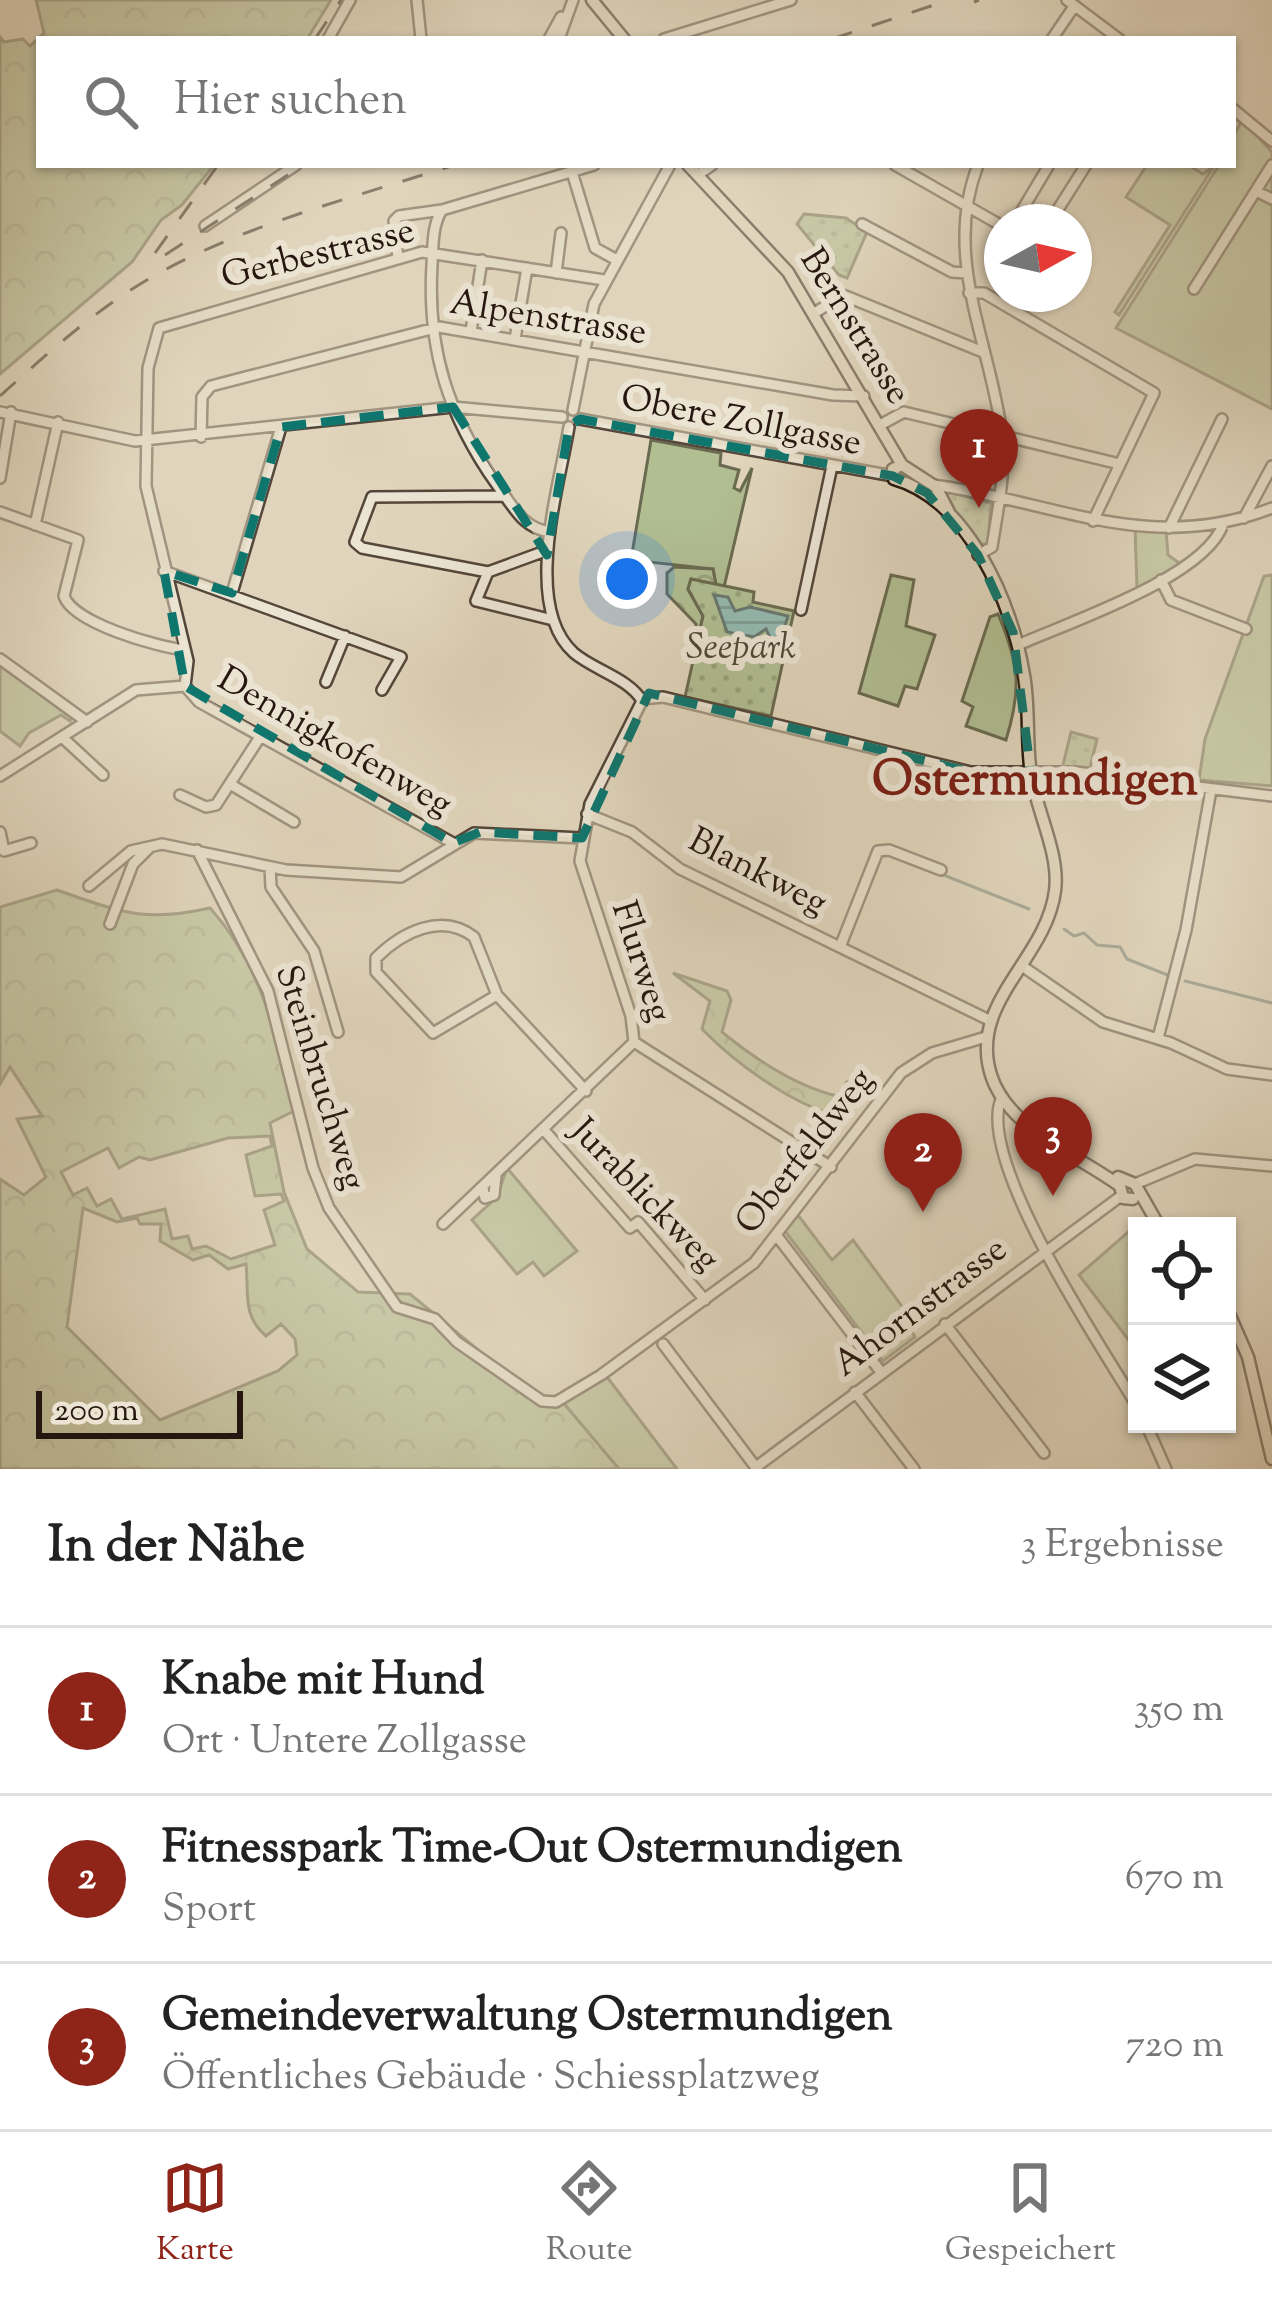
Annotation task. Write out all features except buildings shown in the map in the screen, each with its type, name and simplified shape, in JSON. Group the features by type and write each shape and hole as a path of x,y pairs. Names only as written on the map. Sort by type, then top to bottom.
{"main road":[{"path":"591,0 617,36"},
{"name":"Bernstrasse","path":"694,168 776,256 816,312 880,425 901,473"},
{"path":"901,473 937,489 971,552 978,555 1018,645 1031,775 1056,883 1047,922 989,1020 986,1037 991,1075 1007,1102 1129,1190 1152,1217"},
{"path":"1234,1325 1268,1425 1272,1459"}],"street":[{"path":"330,36 350,0"},
{"path":"417,0 421,36"},
{"path":"745,0 749,13"},
{"path":"674,36 791,0"},
{"path":"551,36 571,3"},
{"path":"560,36 571,3"},
{"path":"1054,36 1070,4 1114,36"},
{"path":"1236,112 1270,134"},
{"path":"1194,289 1272,165"},
{"path":"205,226 292,168"},
{"path":"398,258 395,218 439,213 585,168"},
{"path":"668,168 604,280 583,350 548,550 553,620 569,649 641,699 663,697 971,772 1076,772 1272,796"},
{"path":"901,168 984,216"},
{"path":"977,168 966,206 966,273 1002,433 992,547 978,555"},
{"path":"1026,204 1047,168"},
{"path":"1061,204 1084,168"},
{"path":"572,172 596,248 615,259"},
{"path":"1256,191 1272,200"},
{"path":"439,213 431,327 440,378 466,436 506,496 530,529 550,532"},
{"path":"862,224 954,274 966,273"},
{"path":"556,273 561,233"},
{"name":"Gerbestrasse","path":"185,686 190,677 185,650 148,507 144,438 150,348 165,323 433,252 604,280"},
{"path":"471,331 482,260"},
{"path":"515,339 526,268"},
{"path":"599,291 613,295"},
{"path":"969,292 984,295"},
{"path":"816,312 843,295 983,352"},
{"path":"1024,312 1154,393 1093,521"},
{"name":"Alpenstrasse","path":"201,437 208,388 431,327 833,395 864,396"},
{"name":"Obere Zollgasse","path":"5,411 144,438 201,437 453,406 571,415 832,466 901,473"},
{"path":"0,478 5,411"},
{"path":"880,425 904,412 1120,464"},
{"path":"1169,528 1222,419"},
{"path":"34,525 58,422"},
{"path":"232,593 281,427"},
{"path":"801,610 832,466"},
{"path":"1244,518 1272,466"},
{"path":"937,489 1093,521 1169,528 1223,524 1272,508"},
{"path":"506,496 384,494 366,505 355,542 362,548 488,572 548,550"},
{"path":"0,512 80,544 64,596 72,610 161,647 185,650"},
{"path":"1018,645 1161,580 1204,553 1223,524"},
{"path":"164,571 401,657 382,690"},
{"path":"488,572 476,602 553,620"},
{"path":"1161,580 1172,600 1246,629"},
{"path":"343,680 327,678 345,636"},
{"path":"0,659 87,722"},
{"name":"Dennigkofenweg","path":"0,776 140,688 185,686 199,702 321,774 387,802 453,843"},
{"path":"88,886 131,851 154,845 270,867 401,878 440,857 453,843 480,832 537,840 582,838 586,814 641,699"},
{"path":"180,795 212,807 260,737"},
{"path":"63,738 103,775"},
{"path":"230,784 294,822"},
{"path":"1158,1038 1186,930 1211,790"},
{"name":"Blankweg","path":"586,814 632,832 680,869 989,1020"},
{"path":"0,832 4,850 31,843"},
{"name":"Flurweg","path":"582,838 584,886 602,920 632,1016 634,1042 831,1166"},
{"path":"110,924 133,864 154,845"},
{"name":"Steinbruchweg","path":"197,850 268,992 313,1168 329,1208 354,1247 397,1306 435,1319 457,1342 537,1398 561,1400"},
{"name":"Blankweg","path":"840,946 878,851 889,850 941,869"},
{"path":"210,876 225,857"},
{"path":"270,867 271,887 313,950 338,1032"},
{"path":"497,995 433,1033 376,972 376,958 427,926 448,923 474,937 497,995 586,1091"},
{"path":"1022,966 1090,1015 1158,1038 1227,1070 1272,1075"},
{"name":"Oberfeldweg","path":"561,1400 754,1263 901,1073 932,1053 986,1037"},
{"path":"443,1224 634,1042"},
{"path":"1007,1102 998,1116 1022,1203 1043,1251 1128,1391"},
{"name":"Jurablickweg","path":"544,1130 630,1228 638,1222 706,1300"},
{"name":"Ahornstrasse","path":"756,1468 1129,1190 1195,1160 1272,1166"},
{"path":"777,1236 881,1372"},
{"path":"945,1324 1043,1453"},
{"path":"663,1344 756,1468"},
{"path":"855,1392 914,1469"},
{"path":"1150,1433 1166,1469"}],"highlighted area":[{"path":"453,407 547,555 569,427 580,419 893,476 927,493 978,555 1013,632 1031,775 971,772 649,693 582,838 480,832 453,843 185,686 164,571 232,593 281,427"}],"green space":[{"path":"36,0 331,0 309,36 41,36"},
{"path":"0,37 4,42 23,39 30,46 36,40 36,168 212,168 182,205 161,220 132,262 0,374"},
{"path":"1242,120 1272,152 1272,409 1116,328 1217,168 1236,168 1236,131"},
{"path":"1145,168 1193,168 1203,174 1213,168 1119,315 1115,312 1170,225 1126,197"},
{"path":"804,214 846,218 867,232 847,278 839,275 797,224"},
{"path":"651,440 721,453 720,465 739,470 734,488 740,491 752,468 724,587 716,585 713,569 631,560"},
{"path":"945,493 991,503 988,544 980,544 944,500"},
{"path":"1135,529 1166,531 1168,555 1182,565 1137,588"},
{"path":"674,567 713,569 716,585 691,579 688,589 703,616 693,660 696,624 667,594 667,573"},
{"path":"891,575 914,580 906,626 935,635 917,689 905,686 898,706 859,693"},
{"path":"1272,575 1272,786 1199,780 1205,739 1264,576"},
{"name":"Seepark","path":"691,579 754,592 753,602 794,611 771,716 685,697 703,616 688,589"},
{"path":"998,614 1016,676 1006,740 966,726 973,707 962,701 990,617"},
{"path":"0,663 70,721 61,715 29,733 20,746 0,731"},
{"path":"1071,732 1097,739 1090,768 1062,769"},
{"path":"57,890 149,915 210,908 243,954 273,1029 294,1111 270,1123 284,1192 307,1249 358,1292 410,1294 537,1398 561,1400 619,1469 0,1469 0,1179 24,1195 46,1177 17,1119 42,1116 10,1067 0,1084 0,907","holes":["270,1136 272,1146 246,1155 255,1196 281,1194 284,1201 264,1210 275,1245 231,1259 206,1246 192,1249 188,1236 172,1239 165,1209 122,1219 111,1199 97,1206 87,1188 73,1195 61,1172 108,1148 119,1168 139,1157 150,1160 228,1138","83,1208 117,1222 137,1218 140,1224 161,1224 160,1241 193,1260 209,1255 228,1269 246,1264 253,1320 266,1336 281,1324 295,1339 297,1355 278,1371 160,1420 67,1327"]},
{"path":"673,973 727,991 731,1000 722,1032 776,1070 837,1096 847,1082 855,1086 836,1116 782,1092 716,1042 702,1029 710,1001"},
{"path":"507,1168 577,1251 544,1276 533,1262 517,1274 472,1220 497,1197"},
{"path":"798,1215 832,1260 853,1240 904,1309 900,1313 915,1337 883,1361 785,1231"},
{"path":"1128,1232 1128,1339 1079,1275"},
{"path":"604,1373 677,1469 619,1469 566,1409 561,1400"}],"water":[{"path":"714,595 728,597 735,611 750,607 788,616 780,642 771,640 766,629 754,637 727,632"}],"waterway":[{"path":"946,876 1029,909"},
{"path":"1064,929 1074,936 1084,933 1097,945 1120,947 1127,959 1170,976"},
{"path":"1185,981 1272,1003"}],"railway":[{"path":"317,36 341,0"},
{"path":"841,36 949,0"},
{"path":"974,2 979,0"},
{"path":"155,253 216,168"},
{"path":"165,255 298,168"},
{"path":"0,396 111,303 188,258 300,213 444,168"}],"place":[{"name":"Knabe mit Hund","path":"979,508"},
{"name":"Gemeindeverwaltung Ostermundigen","path":"1053,1196"},
{"name":"Fitnesspark Time-Out Ostermundigen","path":"923,1212"}],"district":[{"name":"Ostermundigen","path":"1035,782"}]}
